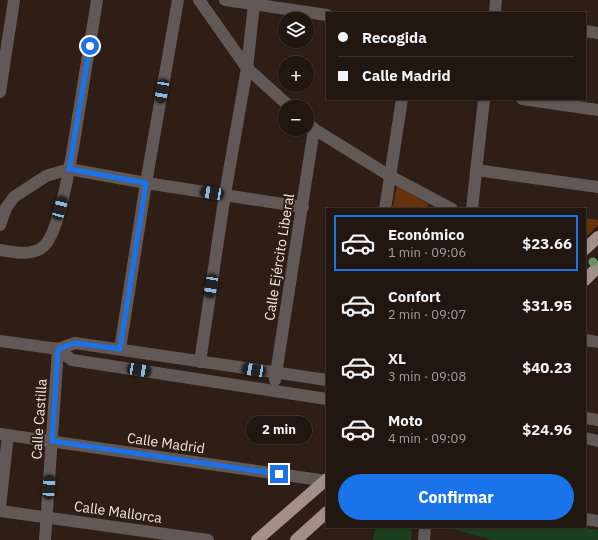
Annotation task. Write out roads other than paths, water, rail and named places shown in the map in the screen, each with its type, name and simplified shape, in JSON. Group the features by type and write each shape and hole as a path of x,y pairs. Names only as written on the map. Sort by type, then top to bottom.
{"main road":[{"path":"586,248 598,237"},
{"path":"586,279 598,267"},
{"path":"257,540 326,480"},
{"path":"296,540 326,513"}],"street":[{"path":"0,92 14,0"},
{"path":"0,250 21,253 33,252 45,245 52,234 62,201 69,169 97,0"},
{"path":"120,349 146,183 178,0"},
{"path":"199,0 247,68 282,100"},
{"path":"225,0 326,15"},
{"path":"494,12 496,0"},
{"path":"200,362 225,194 247,68 254,4"},
{"path":"586,31 598,33"},
{"path":"385,208 402,100"},
{"path":"472,208 484,100"},
{"path":"529,100 598,110"},
{"path":"314,128 390,176 450,208"},
{"name":"Calle Ejército Liberal","path":"273,390 303,207 309,136"},
{"path":"0,225 6,208 14,197 46,176 69,169 146,183 303,207"},
{"path":"476,170 598,187"},
{"path":"586,340 598,342"},
{"path":"0,341 58,349 75,343 276,374 326,380"},
{"path":"58,349 72,360 326,398"},
{"name":"Calle Castilla","path":"45,540 48,517 58,349"},
{"path":"153,372 155,355"},
{"path":"214,381 216,365"},
{"path":"586,418 598,420"},
{"path":"0,507 4,435"},
{"name":"Calle Madrid","path":"4,435 326,480"},
{"path":"586,438 598,441"},
{"name":"Calle Mallorca","path":"0,511 208,540"},
{"path":"586,519 598,521"},
{"path":"424,540 425,528"}]}
